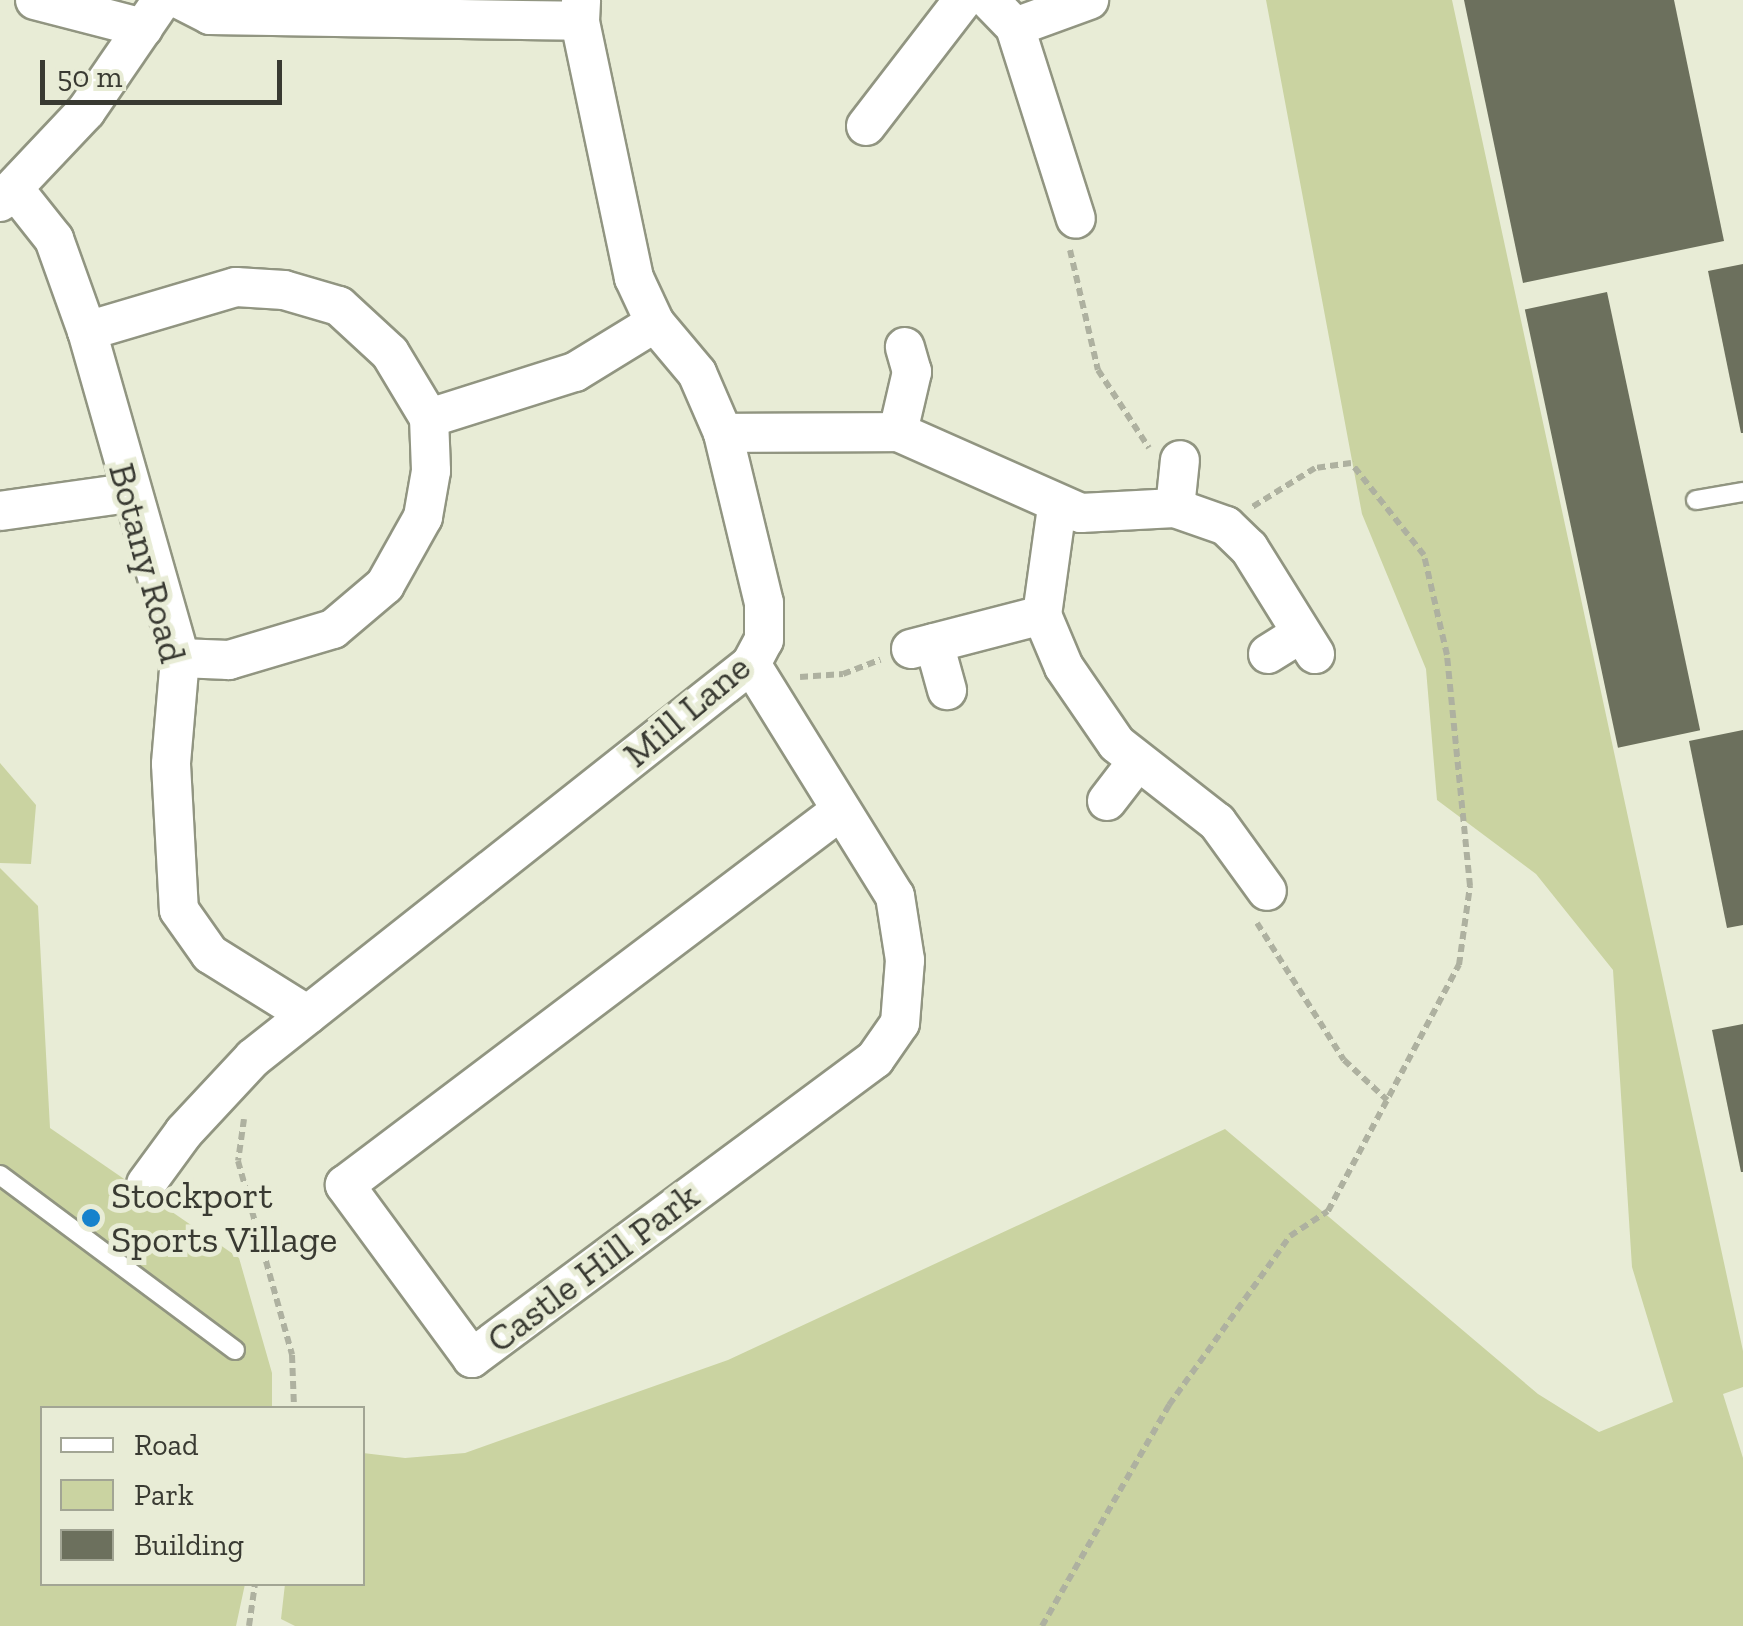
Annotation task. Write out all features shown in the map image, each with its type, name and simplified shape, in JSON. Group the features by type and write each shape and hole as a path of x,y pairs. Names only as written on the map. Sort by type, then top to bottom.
{"street":[{"path":"7,196 86,111 152,14 34,0"},
{"path":"181,0 210,14 581,10"},
{"path":"866,126 963,0"},
{"path":"989,0 1015,28 1076,219"},
{"path":"1015,28 1088,0"},
{"name":"Mill Lane","path":"146,1184 184,1132 253,1058 751,664 764,640 764,604 723,433 697,373 655,323 634,278 581,10"},
{"name":"Botany Road","path":"7,196 54,239 87,332 128,493 180,658 171,764 179,910 210,954 308,1015"},
{"path":"87,332 236,286 284,290 338,306 390,354 429,418 431,472 422,518 385,584 333,629 229,660 180,658"},
{"path":"429,418 575,372 655,323"},
{"path":"898,432 912,372 905,347"},
{"path":"723,433 898,432 1000,474 1057,507 1125,514 1178,480 1249,548 1308,643 1268,654"},
{"path":"0,511 128,493"},
{"path":"1057,507 1042,615 1088,708 1137,762 1217,822 1267,891"},
{"path":"947,690 923,646 1042,615"},
{"name":"Castle Hill Park","path":"751,664 896,896 905,960 900,1023 875,1059 472,1358 345,1185 840,812"},
{"path":"1107,801 1137,762"}],"lane":[{"path":"1696,500 1743,492"},
{"path":"0,1175 235,1350"}],"path":[{"path":"1076,219 1069,255 1098,370 1162,467 1178,480"},
{"path":"1042,1626 1169,1405 1290,1236 1328,1211 1459,965 1470,886 1447,656 1424,555 1351,463 1314,468 1282,484 1226,526"},
{"path":"751,664 794,678 826,675 923,646"},
{"path":"1267,891 1255,928 1344,1060 1387,1100"},
{"path":"253,1058 238,1161 292,1355 294,1406"},
{"path":"249,1626 255,1586"}],"green space":[{"path":"1266,0 1452,0 1743,1351 1743,1387 1723,1394 1743,1458 1743,1626 295,1626 281,1619 285,1586 365,1586 365,1453 405,1458 465,1453 728,1360 1225,1129 1538,1394 1599,1432 1673,1402 1632,1267 1613,970 1536,874 1437,800 1426,669 1362,514"},
{"path":"0,763 36,805 31,864 0,863"},
{"name":"Stockport Sports Village","path":"0,868 38,906 50,1128 239,1258 272,1373 272,1406 40,1406 40,1586 245,1586 236,1626 0,1626"}],"building":[{"path":"1464,0 1674,0 1724,241 1523,283"},
{"path":"1743,264 1743,433 1741,433 1708,271"},
{"path":"1607,292 1700,730 1618,748 1525,309"},
{"path":"1743,730 1743,925 1727,928 1689,741"},
{"path":"1743,1024 1743,1172 1741,1172 1712,1030"}],"place":[{"name":"Stockport Sports Village","path":"91,1218"}]}
